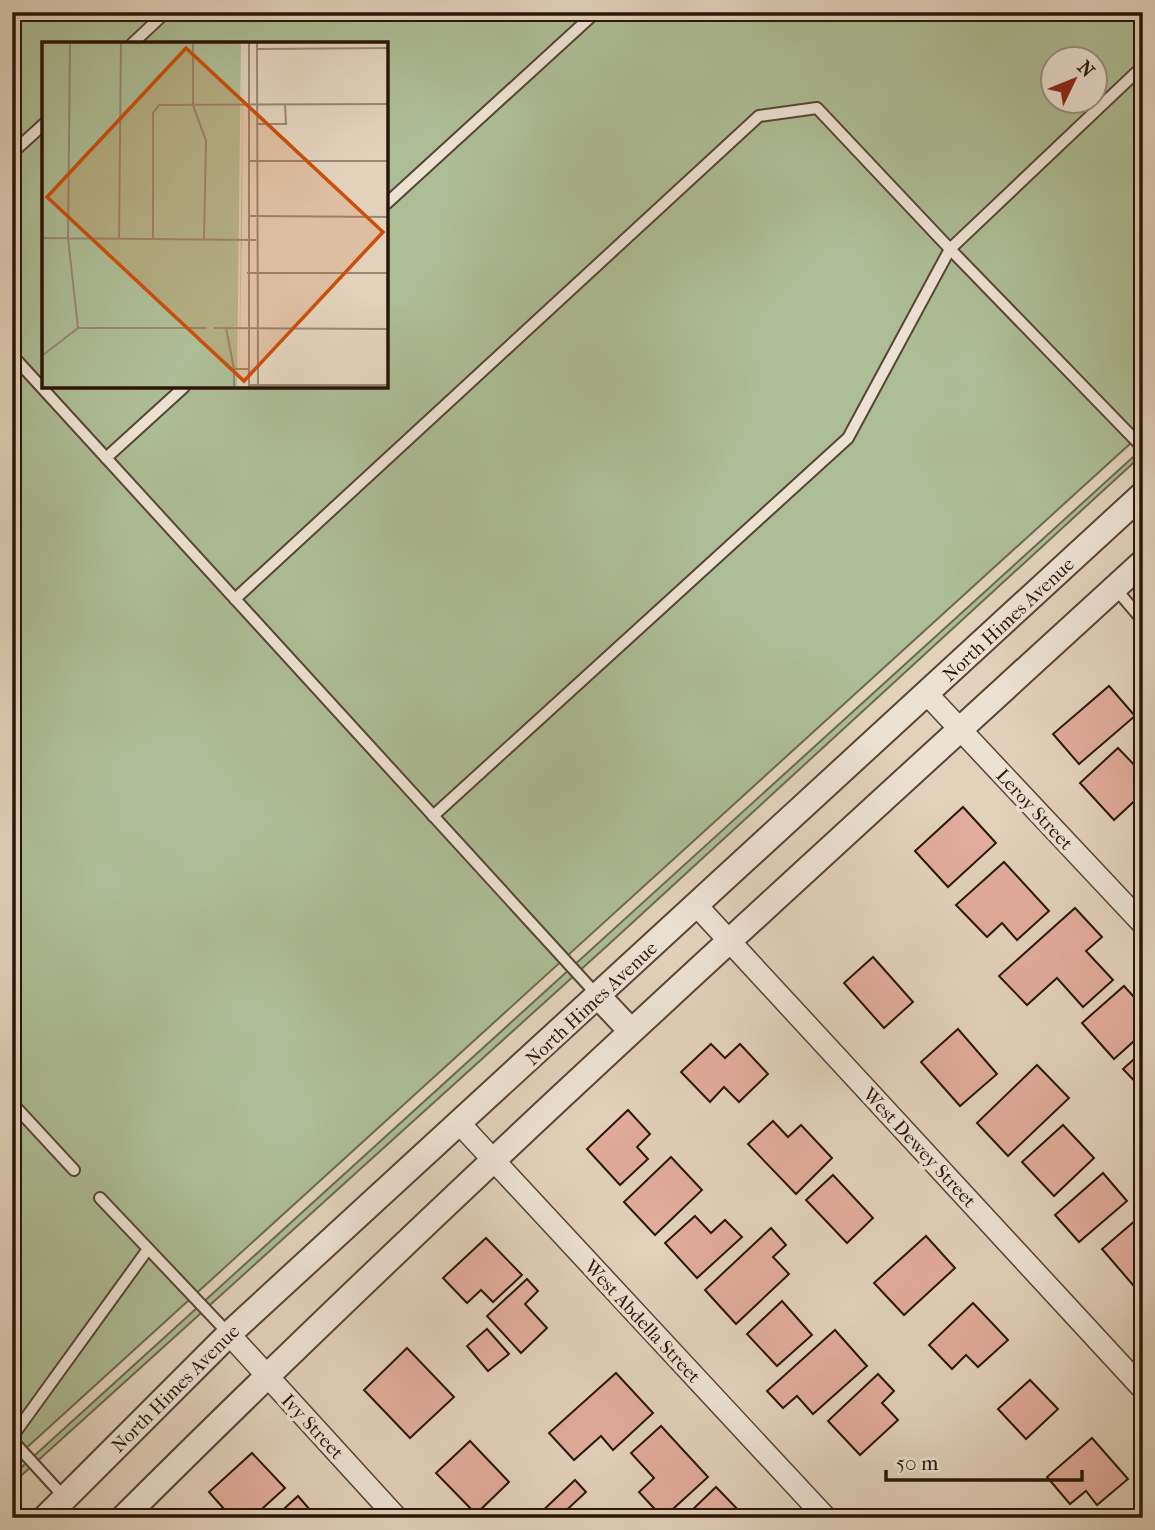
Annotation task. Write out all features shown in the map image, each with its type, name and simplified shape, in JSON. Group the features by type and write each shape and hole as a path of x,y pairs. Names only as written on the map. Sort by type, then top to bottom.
{"street":[{"name":"North Himes Avenue","path":"45,1518 229,1334 1143,494"},
{"path":"123,1518 266,1375 493,1160 729,940 1143,562"},
{"name":"Leroy Street","path":"926,693 1143,924"},
{"name":"West Dewey Street","path":"697,906 1143,1389"},
{"path":"598,996 631,1031"},
{"name":"West Abdella Street","path":"460,1124 825,1518"},
{"name":"Ivy Street","path":"229,1334 397,1518"}],"lane":[{"path":"134,42 166,12"},
{"path":"388,202 596,12"},
{"path":"433,816 848,438 950,249 1143,66"},
{"path":"236,599 759,116 817,108 1143,448"},
{"path":"12,153 42,126"},
{"path":"12,355 42,388"},
{"path":"42,388 598,996"},
{"path":"106,458 183,388"},
{"path":"1115,588 1143,621"},
{"path":"12,1103 74,1170"},
{"path":"100,1198 229,1334"},
{"path":"65,1498 12,1439 148,1249"}],"green space":[{"path":"12,12 1143,12 1143,432 12,1461"},
{"path":"1143,448 1143,454 608,945 12,1484 12,1476"}],"building":[{"path":"1109,686 1135,716 1079,764 1053,734"},
{"path":"1118,748 1143,774 1143,793 1114,820 1080,783"},
{"path":"963,807 996,843 948,887 915,851"},
{"path":"1004,862 1049,911 1017,940 1002,923 987,937 956,905"},
{"path":"1075,908 1102,937 1086,951 1113,980 1083,1007 1057,978 1027,1005 999,976"},
{"path":"873,957 913,1002 884,1028 844,983"},
{"path":"1124,986 1143,1007 1143,1033 1114,1059 1082,1023"},
{"path":"958,1029 997,1074 960,1106 921,1062"},
{"path":"711,1044 725,1058 740,1044 768,1074 739,1102 724,1087 710,1102 681,1072"},
{"path":"1143,1051 1143,1090 1123,1069"},
{"path":"1037,1065 1069,1098 1008,1156 977,1123"},
{"path":"628,1110 650,1134 637,1147 648,1159 620,1185 587,1149"},
{"path":"773,1121 788,1137 801,1125 832,1158 796,1194 748,1144"},
{"path":"1063,1125 1094,1158 1054,1196 1022,1162"},
{"path":"671,1157 702,1190 655,1235 624,1202"},
{"path":"1103,1173 1127,1201 1079,1242 1055,1215"},
{"path":"833,1175 873,1218 847,1243 806,1200"},
{"path":"1143,1214 1143,1277 1133,1285 1102,1249"},
{"path":"695,1216 711,1233 725,1220 742,1237 697,1278 665,1243"},
{"path":"771,1228 786,1245 773,1257 789,1274 736,1324 705,1290"},
{"path":"926,1236 955,1268 904,1315 874,1283"},
{"path":"486,1238 522,1275 493,1302 481,1290 467,1303 443,1278"},
{"path":"527,1279 538,1291 525,1304 547,1328 521,1353 487,1316"},
{"path":"782,1301 812,1335 777,1366 747,1334"},
{"path":"973,1303 1008,1340 978,1367 966,1355 952,1369 929,1345"},
{"path":"487,1329 509,1354 488,1371 467,1346"},
{"path":"835,1330 867,1366 813,1414 797,1396 783,1408 767,1391"},
{"path":"407,1348 454,1397 410,1438 364,1390"},
{"path":"616,1373 653,1413 613,1450 601,1436 574,1460 549,1433"},
{"path":"878,1374 894,1391 882,1403 898,1420 860,1455 828,1421"},
{"path":"1030,1380 1058,1409 1026,1439 998,1409"},
{"path":"661,1426 708,1477 663,1518 639,1492 654,1478 631,1453"},
{"path":"1092,1438 1128,1479 1097,1505 1086,1491 1070,1504 1047,1477"},
{"path":"470,1441 509,1482 476,1514 436,1473"},
{"path":"252,1453 285,1488 252,1518 232,1518 209,1492"},
{"path":"575,1480 586,1492 558,1518 535,1518"},
{"path":"716,1487 746,1518 692,1518 688,1514"},
{"path":"298,1496 317,1518 274,1518"}]}
